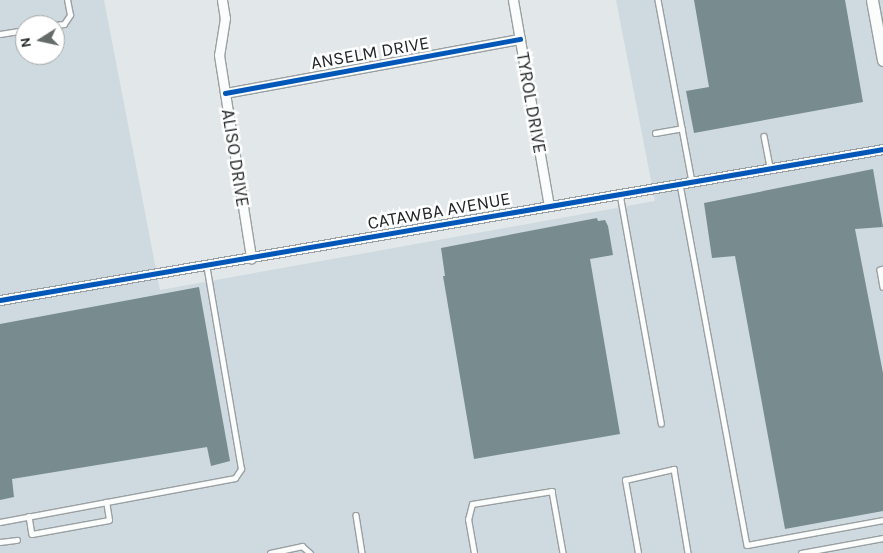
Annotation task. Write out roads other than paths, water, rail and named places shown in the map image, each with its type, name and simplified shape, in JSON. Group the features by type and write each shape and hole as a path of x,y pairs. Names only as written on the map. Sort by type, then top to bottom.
{"street":[{"name":"ALISO DRIVE","path":"222,0 225,18 219,55 251,258"},
{"name":"TYROL DRIVE","path":"513,0 549,206"},
{"path":"872,0 878,11 883,60"},
{"name":"ANSELM DRIVE","path":"225,93 520,39"},
{"name":"CATAWBA AVENUE","path":"0,300 883,149"}],"lane":[{"path":"65,22 70,15 67,0"},
{"path":"658,0 692,182"},
{"path":"0,34 15,32"},
{"path":"655,133 682,128"},
{"path":"764,136 770,168"},
{"path":"680,184 747,545 883,520"},
{"path":"620,194 662,423"},
{"path":"0,522 235,478 240,469 206,265"},
{"path":"883,269 880,270 883,287"},
{"path":"638,553 625,480 674,469 688,553"},
{"path":"474,553 468,520 472,504 552,491 563,553"},
{"path":"29,516 32,534 109,520 106,502"},
{"path":"356,515 362,553"},
{"path":"801,553 883,538"},
{"path":"0,542 18,540"},
{"path":"270,553 302,546 310,553"}]}
